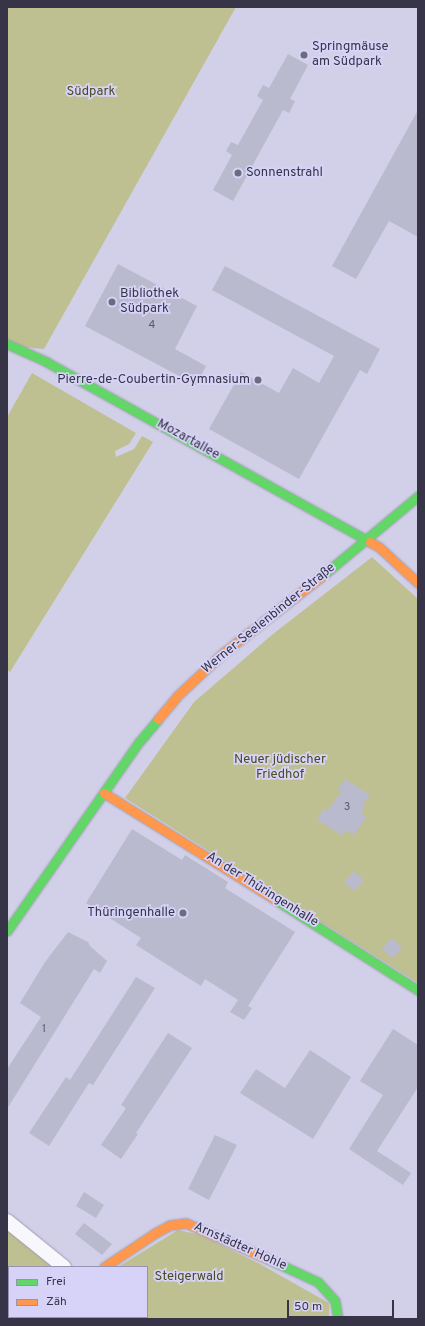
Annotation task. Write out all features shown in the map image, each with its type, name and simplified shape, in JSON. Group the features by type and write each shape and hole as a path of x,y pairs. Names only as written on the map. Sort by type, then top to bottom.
{"street":[{"name":"Mozartallee","path":"7,344 45,361 379,547 418,583"},
{"name":"Werner-Seelenbinder-Straße","path":"7,931 139,742 177,696 223,653 367,541 418,496"},
{"name":"An der Thüringenhalle","path":"104,793 168,831 418,990"},
{"path":"7,1221 63,1266"},
{"name":"Arnstädter Hohle","path":"105,1266 156,1232 170,1225 186,1223 219,1236 318,1282 335,1301 338,1319"}],"green space":[{"name":"Südpark","path":"7,7 236,7 44,349 21,347 7,339"},
{"path":"32,373 136,433 129,444 115,451 116,457 134,449 142,436 153,442 10,672 7,670 7,417"},
{"name":"Neuer jüdischer Friedhof","path":"372,557 418,599 418,983 125,798 194,702 273,634"},
{"name":"Steigerwald","path":"7,1226 55,1266 8,1266 8,1318 148,1318 148,1266 120,1266 178,1230 201,1235 260,1264 329,1303 329,1319 7,1319"}],"building":[{"path":"288,54 308,65 290,99 295,101 289,113 283,110 233,201 213,190 232,155 226,151 231,142 238,145 263,100 257,96 263,85 269,88"},
{"path":"418,110 418,237 389,221 356,279 332,266"},
{"path":"118,264 197,306 175,349 206,366 196,385 85,326"},
{"path":"225,266 380,349 367,374 360,370 299,479 209,429 241,372 279,393 293,368 319,383 334,356 212,290"},
{"path":"345,779 370,795 362,806 365,808 361,813 366,817 354,835 346,830 342,836 317,819 324,809 327,811 341,792 338,789"},
{"name":"Thüringenhalle","path":"132,829 182,860 185,855 228,882 225,888 295,932 248,1006 252,1008 244,1020 230,1012 238,1000 205,979 201,986 136,945 141,938 86,903"},
{"path":"354,871 364,880 354,891 344,882"},
{"path":"68,932 88,942 90,946 107,961 100,973 94,969 7,1109 7,1069 41,1017 20,1003 45,962"},
{"path":"392,938 402,948 393,958 382,949"},
{"path":"136,977 155,988 93,1085 89,1083 49,1146 29,1133 66,1077 70,1080"},
{"path":"393,1029 418,1045 418,1087 377,1151 411,1173 403,1185 349,1149 383,1095 360,1081"},
{"path":"168,1033 192,1048 136,1133 138,1134 121,1159 101,1145 126,1108 121,1105"},
{"path":"310,1050 351,1077 313,1139 240,1093 256,1069 285,1088"},
{"path":"215,1135 237,1145 209,1200 188,1189"},
{"path":"84,1192 104,1205 96,1218 76,1206"},
{"path":"84,1223 112,1244 102,1255 75,1234"}],"traffic: fast":[{"path":"7,344 45,361 370,542"},
{"path":"322,576 418,496"},
{"path":"7,931 139,742 158,719"},
{"path":"276,900 418,990"},
{"path":"268,1259 318,1282 335,1301 338,1319"}],"traffic: slow":[{"path":"370,542 379,547 418,583"},
{"path":"158,719 177,696 223,653 322,576"},
{"path":"104,793 276,900"},
{"path":"106,1266 155,1233 170,1225 186,1223 268,1259"}],"place":[{"name":"Springmäuse am Südpark","path":"304,55"},
{"name":"Sonnenstrahl","path":"238,173"},
{"name":"Bibliothek Südpark","path":"112,302"},
{"name":"Pierre-de-Coubertin-Gymnasium","path":"258,380"},
{"name":"Thüringenhalle","path":"183,913"}]}
